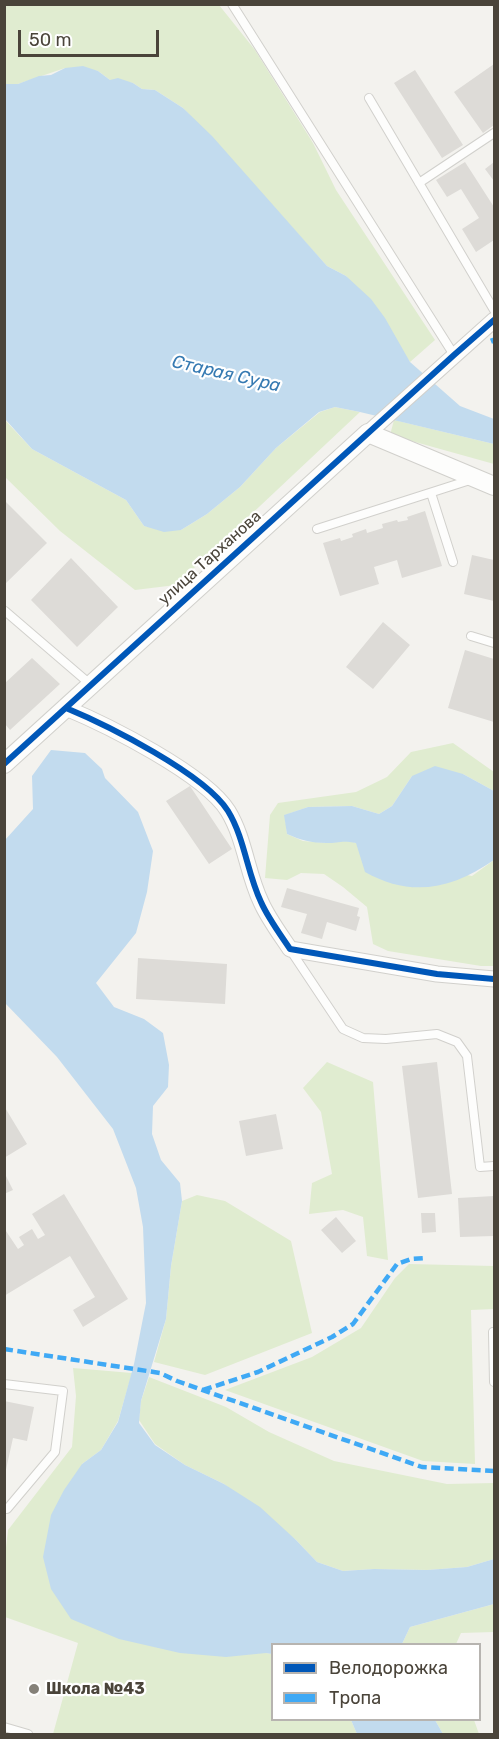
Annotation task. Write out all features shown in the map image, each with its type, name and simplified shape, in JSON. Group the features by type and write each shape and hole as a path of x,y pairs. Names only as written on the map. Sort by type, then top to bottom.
{"street":[{"name":"улица Тарханова","path":"4,764 434,372 495,320"},
{"path":"368,433 495,486"},
{"path":"66,708 101,723 177,767 206,788 227,809 238,832 261,902 290,949 437,974 495,979"}],"lane":[{"path":"232,4 454,355"},
{"path":"369,98 495,310"},
{"path":"419,183 495,133"},
{"path":"317,529 477,478"},
{"path":"431,493 453,562"},
{"path":"5,610 91,685"},
{"path":"471,636 495,643"},
{"path":"290,949 344,1029 363,1038 386,1039 437,1034 457,1042 467,1056 480,1167 495,1166"},
{"path":"495,1332 493,1332 495,1382"},
{"path":"4,1384 63,1391 55,1452 7,1509 4,1509"},
{"path":"4,1727 28,1734"}],"green space":[{"path":"5,5 219,5 255,50 313,143 336,190 435,340 410,362 346,276 327,266 183,108 155,90 142,89 133,83 110,80 98,71 65,68 18,84 5,84"},
{"path":"335,407 360,412 176,585 135,590 60,531 5,477 4,419 32,449 126,500 144,526 181,530 207,514 240,487 276,448 320,412"},
{"path":"394,420 494,444 494,464 390,435"},
{"path":"453,743 494,772 494,791 463,774 412,776 392,806 379,814 352,806 308,807 285,815 287,834 303,841 328,843 342,840 357,843 361,855 472,876 494,860 494,966 481,966 388,951 373,944 367,907 324,874 301,873 287,880 265,878 270,815 278,803 356,792 387,777 411,752"},
{"path":"327,1062 373,1082 388,1260 367,1256 363,1217 343,1210 309,1214 312,1183 332,1174 321,1112 303,1088"},
{"path":"197,1195 225,1201 291,1241 312,1333 205,1375 154,1362 166,1319 171,1266 182,1201"},
{"path":"409,1264 494,1266 494,1309 471,1310 475,1464 423,1461 225,1390 312,1357 361,1328 395,1278"},
{"path":"73,1368 132,1373 118,1421 101,1450 82,1464 266,1653 271,1654 271,1721 351,1721 357,1734 53,1734 78,1643 5,1617 4,1565 8,1530 72,1447 76,1396"},
{"path":"149,1377 226,1407 269,1432 334,1461 447,1484 494,1483 494,1559 467,1567 427,1570 343,1571 317,1562 296,1540 224,1484 185,1465 155,1444 139,1420 141,1401"},
{"path":"494,1604 494,1632 461,1633 456,1643 402,1643 410,1627"},
{"path":"436,1721 474,1721 479,1734 443,1734"}],"water":[{"name":"Старая Сура","path":"83,66 98,71 110,80 118,78 142,89 155,90 183,108 212,136 327,266 346,276 371,299 385,318 410,362 460,406 494,419 494,444 335,407 319,412 276,448 240,487 207,514 181,530 164,532 144,526 126,500 32,449 5,419 4,84 18,84 39,76 51,75 65,68"},
{"path":"51,750 85,753 102,769 105,778 138,812 153,851 147,892 136,933 96,983 114,1007 144,1019 163,1033 169,1065 168,1087 153,1106 152,1134 161,1160 180,1183 182,1201 171,1266 166,1319 141,1401 139,1423 155,1445 185,1465 224,1484 260,1507 317,1562 343,1571 427,1570 467,1567 494,1559 494,1604 410,1627 402,1643 271,1643 271,1654 226,1657 180,1653 119,1639 71,1619 51,1589 43,1557 51,1515 64,1490 82,1464 101,1450 118,1422 134,1364 146,1303 143,1227 136,1188 113,1129 57,1057 5,1003 5,840 33,809 32,776"},
{"path":"435,766 463,774 494,791 494,860 463,878 431,887 399,885 365,872 356,843 316,842 287,834 284,815 308,807 352,806 379,814 392,806 412,776"},
{"path":"351,1721 436,1721 443,1734 357,1734"}],"building":[{"path":"494,64 494,125 483,133 454,92"},
{"path":"415,70 463,145 442,158 394,83"},
{"path":"465,162 494,207 494,240 476,252 462,229 479,218 461,189 447,197 436,180"},
{"path":"494,162 494,181 485,169"},
{"path":"4,500 47,543 4,585"},
{"path":"425,511 442,566 402,578 397,560 374,567 379,584 340,596 323,543 340,538 341,541 366,529 367,533 383,528 382,524 408,520 407,517"},
{"path":"472,555 494,560 494,601 464,594"},
{"path":"71,558 118,607 77,647 31,600"},
{"path":"383,622 410,645 373,689 346,667"},
{"path":"465,650 494,659 494,722 448,708"},
{"path":"32,658 60,684 10,730 5,724 5,683"},
{"path":"190,786 232,849 209,864 166,801"},
{"path":"287,888 359,908 357,916 360,917 356,931 327,922 322,939 301,933 307,914 281,907"},
{"path":"138,958 227,964 225,1004 136,999"},
{"path":"437,1062 452,1194 418,1198 402,1066"},
{"path":"4,1106 27,1144 4,1158"},
{"path":"276,1114 283,1149 246,1156 239,1121"},
{"path":"4,1172 13,1190 4,1194"},
{"path":"64,1194 128,1299 83,1327 73,1310 95,1297 70,1256 4,1296 4,1228 18,1249 24,1245 19,1237 32,1229 38,1239 45,1235 32,1214"},
{"path":"494,1196 494,1236 460,1237 458,1198"},
{"path":"421,1213 435,1213 436,1232 422,1233"},
{"path":"336,1217 356,1241 342,1253 321,1230"},
{"path":"4,1401 34,1407 27,1441 13,1438 5,1474"}],"marked path":[{"path":"492,338 494,343"},
{"path":"203,1390 258,1372 332,1337 353,1324 397,1264 411,1259 425,1258"},
{"path":"4,1349 160,1373 422,1467 494,1471"}],"cycle path":[{"path":"4,764 494,320"},
{"path":"66,708 154,752 199,782 216,797 234,822 256,891 264,908 290,949 437,974 494,979"}],"place":[{"name":"Школа №43","path":"34,1689"}]}
